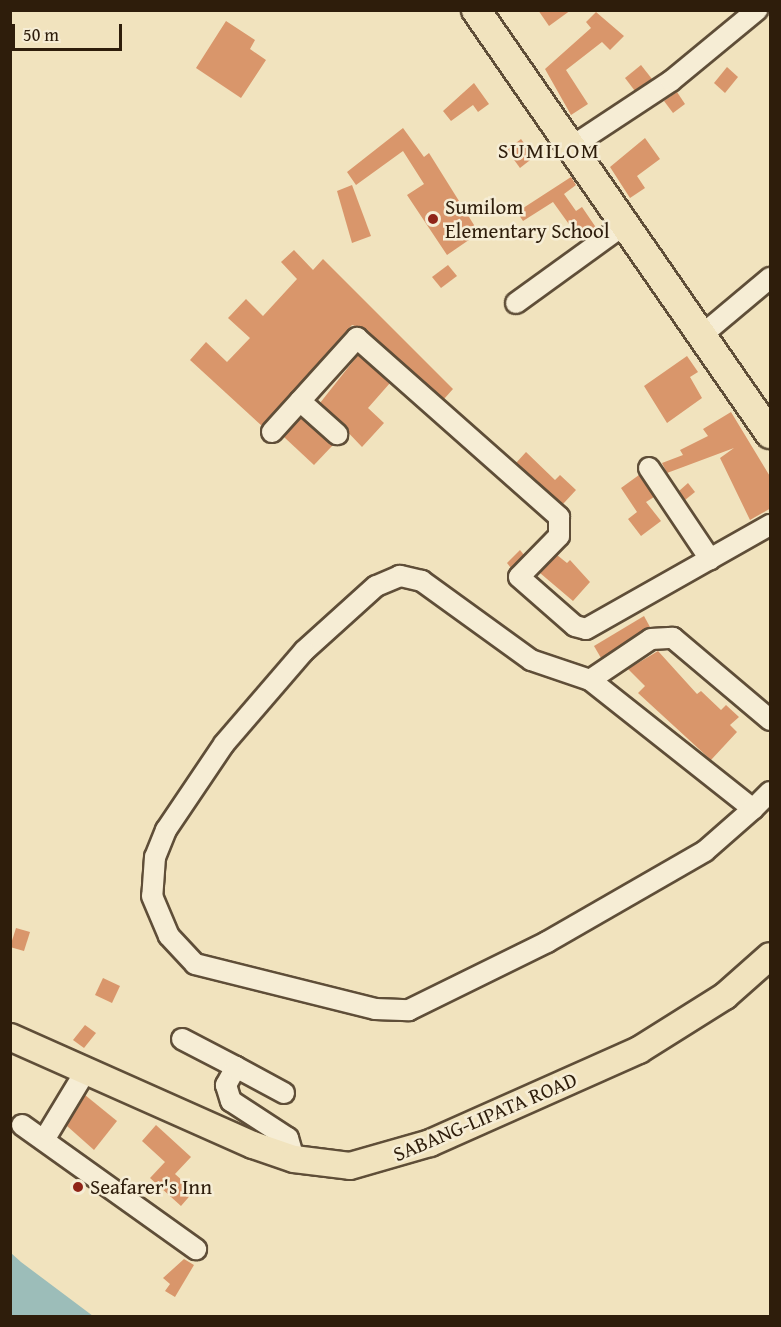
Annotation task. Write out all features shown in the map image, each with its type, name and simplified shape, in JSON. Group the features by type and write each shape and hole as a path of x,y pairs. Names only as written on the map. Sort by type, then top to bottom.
{"highway":[{"path":"476,10 771,434"}],"main road":[{"name":"SABANG-LIPATA ROAD","path":"10,1036 85,1072 294,1159 350,1166 430,1143 639,1050 725,996 771,956"}],"street":[{"path":"572,147 671,81 757,10"},
{"path":"516,303 625,224"},
{"path":"702,335 771,278"},
{"path":"272,432 357,338 559,517 559,536 519,577 575,626 586,629 771,525"},
{"path":"300,401 337,434"},
{"path":"649,468 710,560"},
{"path":"753,808 590,680 531,660 422,581 400,576 376,586 304,651 187,793 166,830 151,879 152,896 169,936 195,964 229,976 375,1009 409,1010 547,942 705,851 771,792"},
{"path":"590,680 651,639 673,638 771,720"},
{"path":"182,1039 284,1093"},
{"path":"236,1067 226,1085 231,1101 281,1131 294,1159"},
{"path":"44,1140 85,1072"},
{"path":"22,1125 196,1249"}],"water":[{"path":"11,1253 21,1262 93,1316 11,1316"}],"building":[{"path":"538,10 571,10 549,26"},
{"path":"596,12 624,36 610,50 602,42 566,70 588,104 571,115 545,69 591,28 586,22"},
{"path":"226,21 255,40 250,49 266,60 241,98 196,68"},
{"path":"641,65 652,79 635,91 625,78"},
{"path":"727,67 738,77 725,93 714,83"},
{"path":"474,83 489,104 478,112 473,105 451,121 443,111"},
{"path":"677,92 685,104 673,113 664,101"},
{"path":"403,128 424,157 429,153 479,233 447,255 407,195 424,184 403,151 356,185 347,172"},
{"path":"645,138 660,159 637,176 645,188 630,198 610,167"},
{"path":"521,139 534,157 520,168 507,150"},
{"path":"571,177 576,185 564,194 576,211 582,207 597,229 581,241 553,202 523,221 517,212"},
{"path":"352,185 371,236 352,243 337,191"},
{"path":"294,250 313,270 323,259 453,389 444,399 365,329 352,325 262,426 190,360 206,342 227,362 250,338 228,318 246,299 263,316 297,279 281,262"},
{"path":"448,265 457,276 441,288 432,277"},
{"path":"358,355 390,383 368,408 384,423 362,447 320,403"},
{"path":"687,356 698,372 690,377 702,398 667,423 644,386"},
{"path":"731,412 771,478 771,508 750,520 720,458 734,448 667,473 662,463 683,455 680,450 708,436 703,429"},
{"path":"301,418 333,445 314,465 284,437"},
{"path":"526,452 555,480 560,475 576,490 563,504 516,463"},
{"path":"639,475 654,497 646,502 661,521 641,536 628,519 637,512 621,488"},
{"path":"688,483 695,492 685,500 679,491"},
{"path":"520,550 524,555 511,568 507,563"},
{"path":"557,555 567,563 570,560 590,582 573,601 540,573"},
{"path":"644,616 650,627 601,658 594,646"},
{"path":"658,651 697,694 701,691 721,710 726,705 739,717 730,725 737,732 711,760 638,693 645,686 628,669"},
{"path":"16,928 30,932 24,951 10,947"},
{"path":"103,978 120,986 112,1003 95,995"},
{"path":"85,1025 96,1033 84,1048 73,1040"},
{"path":"85,1095 117,1121 94,1150 67,1126"},
{"path":"156,1125 191,1157 175,1174 194,1191 181,1206 150,1178 165,1162 142,1141"},
{"path":"184,1259 194,1265 175,1297 165,1291 170,1284 163,1278"}],"place":[{"name":"Sumilom Elementary School","path":"433,219"},
{"name":"Seafarer's Inn","path":"78,1187"}],"district":[{"name":"SUMILOM","path":"549,151"}]}
